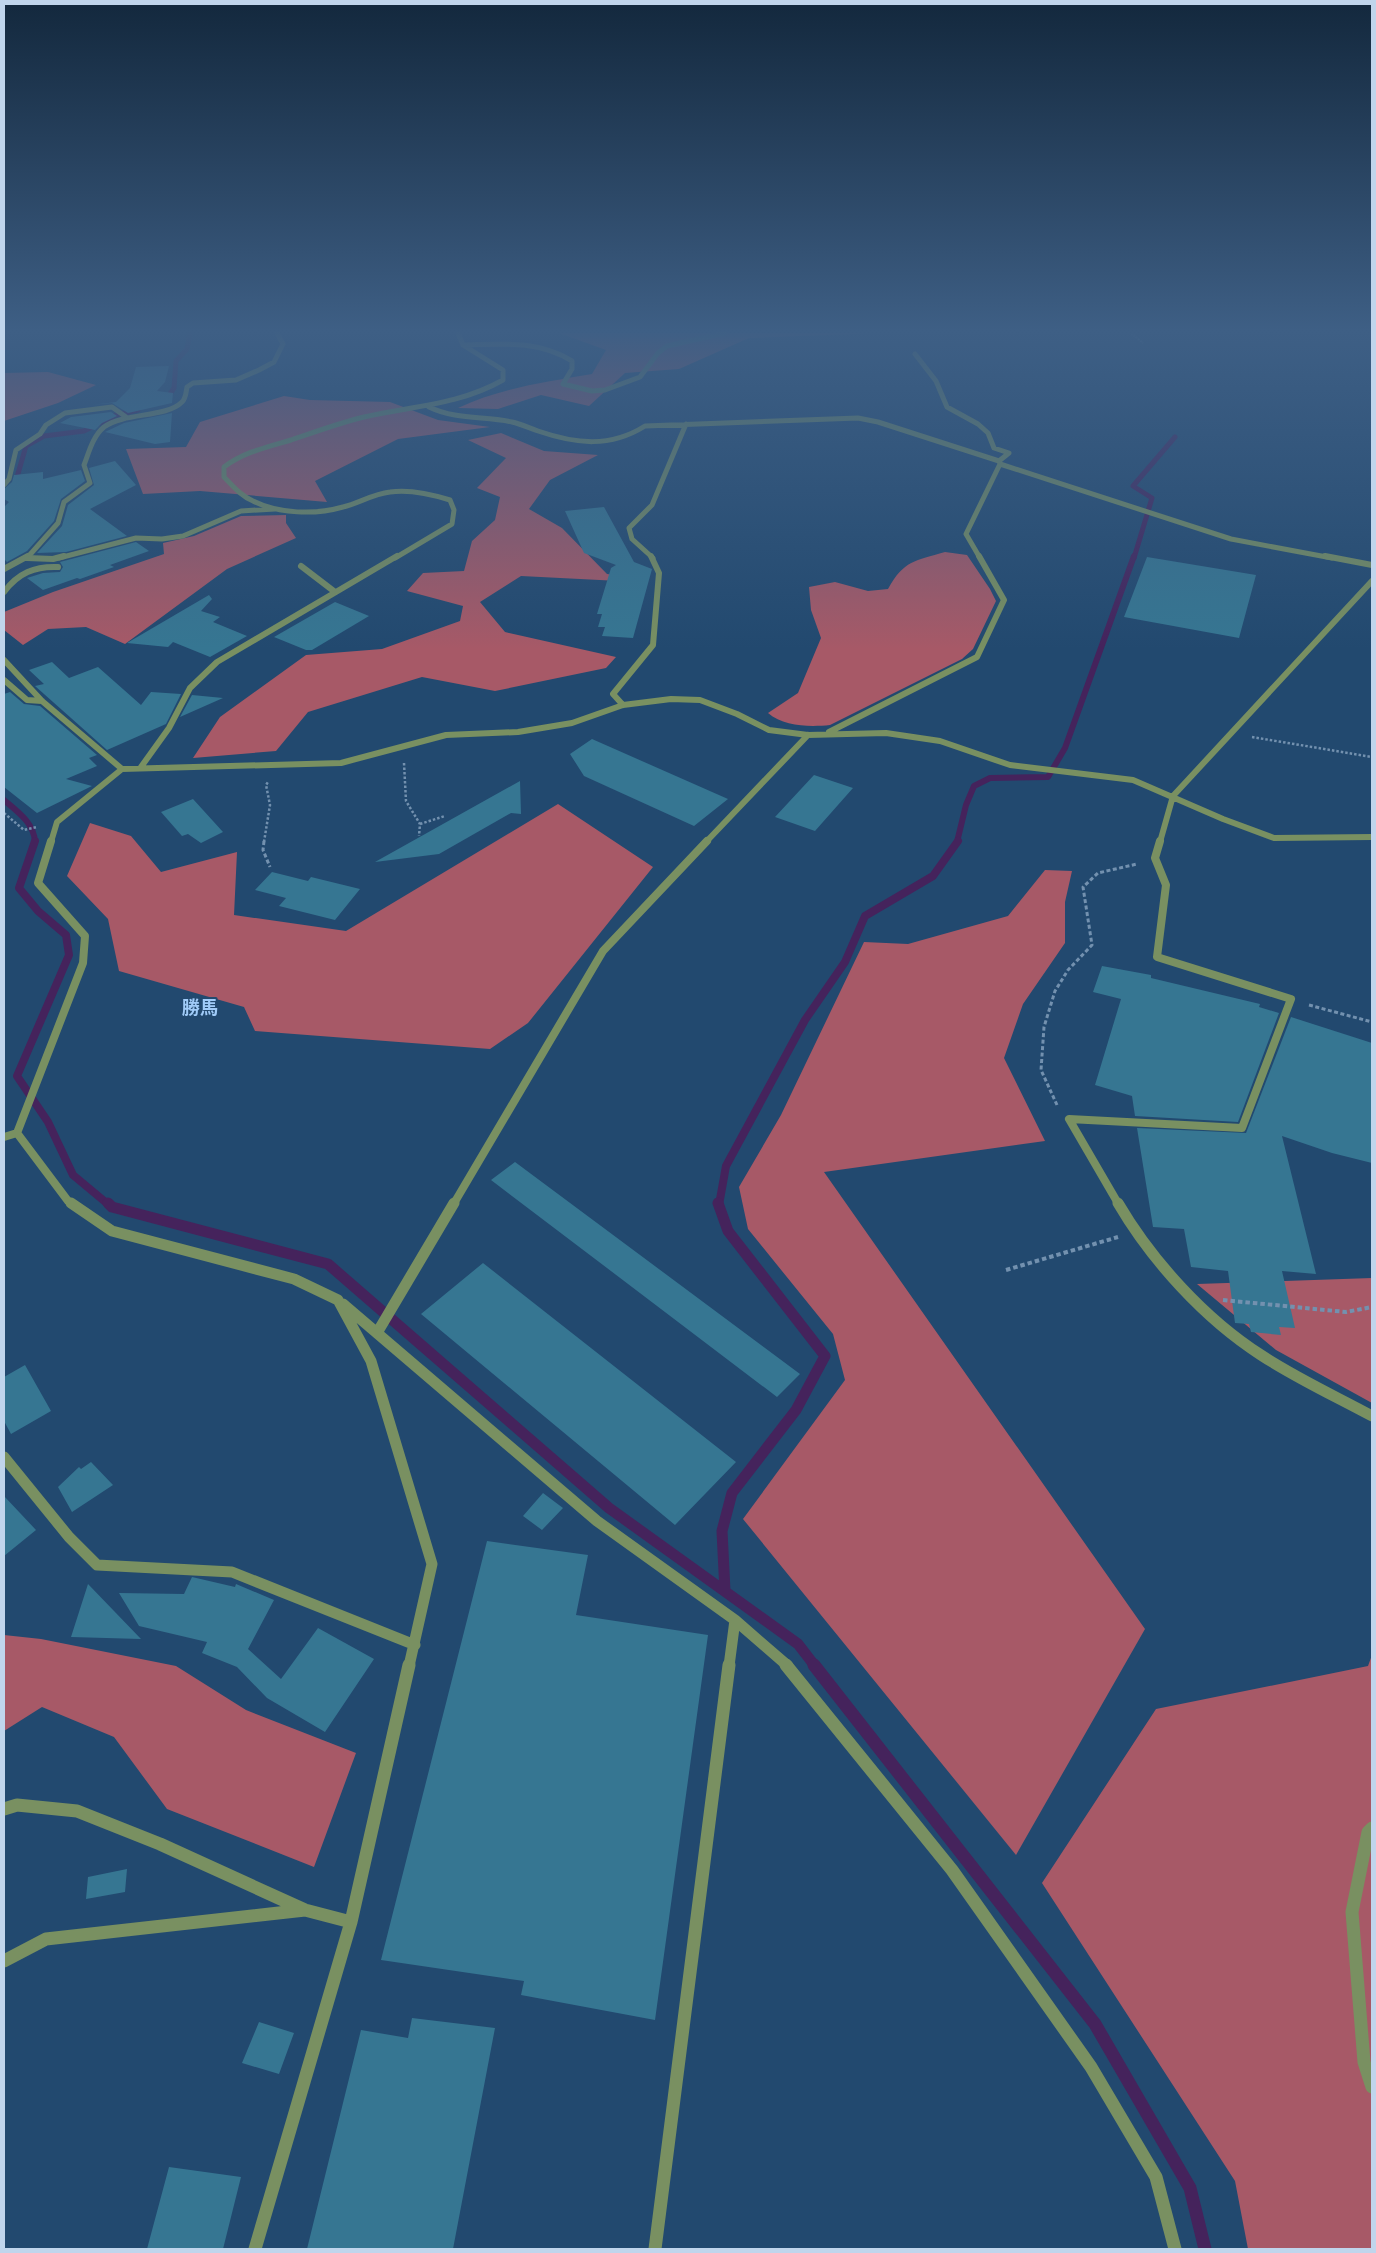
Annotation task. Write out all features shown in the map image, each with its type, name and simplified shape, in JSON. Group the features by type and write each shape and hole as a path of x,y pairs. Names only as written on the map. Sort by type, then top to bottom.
{"street":[{"path":"4,486 9,479 16,450 34,438"},
{"path":"4,568 27,558 58,523 64,502 90,483 84,464 96,438"},
{"path":"278,509 245,497 224,477 224,467 233,459 298,438"},
{"path":"560,438 572,442 590,444 625,438"},
{"path":"623,705 613,694 653,645 659,573 654,558 632,539 629,528 652,505 680,438"},
{"path":"922,438 1231,539 1372,565"},
{"path":"827,734 888,701 960,667 977,657 985,644 1004,600 966,534 1000,463 1009,454 994,448 990,438"},
{"path":"27,558 53,559 136,538 162,539 183,536 241,512 278,509 318,511 342,507 361,499 396,491 434,494 450,500 454,510 452,524 217,662 190,688 169,728 141,767"},
{"path":"4,592 8,586 27,572 42,566 58,567"},
{"path":"300,566 335,592"},
{"path":"1069,1119 1242,1128 1291,999 1157,957 1166,885 1155,858 1174,796 1372,581"},
{"path":"4,660 42,701 122,769"},
{"path":"4,680 27,700 42,701"},
{"path":"17,1133 83,963 85,936 38,883 57,822 122,769 341,763 446,735 518,732 572,723 623,705 672,699 700,700 737,714 769,730 808,735 886,733 940,741 1010,765 1133,780 1174,796 1223,819 1274,838 1372,837"},
{"path":"377,1333 603,951 808,735"},
{"path":"1069,1119 1135,1232 1203,1310 1260,1355 1372,1416"},
{"path":"4,1137 17,1133"},
{"path":"17,1133 68,1201 112,1231 294,1279 338,1300 597,1521 735,1620 790,1668 952,1870 1091,2067 1156,2177 1175,2249"},
{"path":"255,2249 273,2182 351,1922 432,1564 371,1361 338,1300"},
{"path":"4,1457 69,1537 97,1566 232,1572 415,1645"},
{"path":"655,2249 735,1620"},
{"path":"4,1809 17,1804 77,1811 160,1844 305,1910 351,1922"},
{"path":"1372,1828 1368,1832 1352,1912 1364,2062 1372,2087"},
{"path":"4,1961 46,1939 305,1910"}],"path":[{"path":"1232,733 1372,757"},
{"path":"403,748 406,801 420,824 419,836"},
{"path":"270,867 263,850 270,805 266,785 281,766"},
{"path":"4,813 24,830 57,822"},
{"path":"420,824 445,816"},
{"path":"1069,1119 1053,1099 1041,1070 1044,1028 1055,991 1068,970 1092,944 1093,931 1082,900 1083,887 1098,873 1155,858"},
{"path":"1291,999 1372,1022"},
{"path":"1006,1270 1135,1232"},
{"path":"1203,1310 1224,1300 1346,1312 1372,1306"}],"shaded area":[{"path":"191,438 405,438 398,439 315,481 327,502 200,491 143,494 126,449 186,447"},
{"path":"513,438 544,451 598,455 550,480 529,509 562,528 607,574 625,576 639,582 521,576 480,602 505,632 616,657 606,668 495,691 422,677 308,712 276,751 193,758 220,717 306,655 382,649 460,621 463,606 407,591 423,573 464,571 472,541 495,520 500,497 477,488 506,458 468,440"},
{"path":"286,515 286,523 296,538 227,569 125,644 86,627 48,629 23,645 4,630 4,612 53,592 164,554 163,543 194,536 241,516"},
{"path":"945,552 967,555 996,601 973,649 962,659 830,725 798,725 774,718 768,713 798,693 821,638 811,610 809,587 835,582 868,591 888,589 899,572 911,563"},
{"path":"558,804 653,867 528,1023 490,1049 255,1031 244,1007 119,971 108,919 67,876 90,823 131,836 161,872 237,852 234,915 346,931"},
{"path":"1045,870 1072,871 1065,902 1065,943 1023,1004 1004,1058 1045,1141 824,1172 1145,1629 1016,1855 743,1519 845,1380 833,1334 748,1229 739,1187 781,1115 864,942 908,944 1008,916"},
{"path":"1372,1278 1372,1403 1276,1350 1197,1284"},
{"path":"4,1635 41,1639 176,1666 246,1710 356,1753 314,1867 167,1809 114,1737 42,1707 4,1731"},
{"path":"1372,1655 1372,2249 1248,2249 1235,2181 1042,1883 1156,1709 1368,1666"}],"building":[{"path":"131,438 170,438 170,442 155,444"},
{"path":"115,461 136,485 90,509 127,536 66,552 37,553 62,526 68,505 94,485 89,468"},
{"path":"81,470 85,481 61,499 54,521 27,551 7,562 4,559 4,507 9,502 4,499 4,489 12,482 14,475 43,472 43,479"},
{"path":"604,507 634,562 652,569 633,638 602,636 605,627 598,627 602,614 597,614 611,568 616,565 584,553 565,511"},
{"path":"136,542 149,551 110,565 114,567 80,579 77,578 43,590 27,578 43,573 60,572 63,567 60,562"},
{"path":"1147,557 1256,575 1239,638 1124,617"},
{"path":"209,595 212,599 201,611 220,617 213,622 247,636 210,657 173,642 168,647 127,643"},
{"path":"335,602 369,616 312,650 306,650 274,637"},
{"path":"52,662 69,678 98,667 141,705 151,692 181,694 166,724 107,750 35,686 44,684 29,670"},
{"path":"10,692 24,704 40,706 97,755 89,758 97,766 66,779 92,786 37,813 4,787 4,694"},
{"path":"192,695 223,698 180,717"},
{"path":"592,739 728,799 694,826 584,776 570,754"},
{"path":"814,775 853,788 815,831 775,817"},
{"path":"520,781 521,814 511,813 439,854 375,862"},
{"path":"193,799 223,832 201,843 188,834 182,836 161,812"},
{"path":"272,872 308,881 311,877 360,889 335,920 279,906 286,898 255,890"},
{"path":"1102,966 1151,975 1151,978 1260,1004 1259,1007 1279,1013 1238,1122 1135,1116 1132,1096 1095,1085 1121,999 1093,992"},
{"path":"1291,1017 1372,1043 1372,1163 1332,1153 1282,1136 1316,1274 1282,1271 1295,1328 1279,1327 1281,1335 1251,1332 1249,1324 1235,1323 1228,1271 1191,1267 1184,1229 1153,1227 1137,1128 1246,1133"},
{"path":"515,1162 800,1374 777,1397 491,1180"},
{"path":"483,1263 736,1462 675,1525 421,1314"},
{"path":"25,1365 51,1411 11,1434 4,1421 4,1377"},
{"path":"91,1462 113,1485 72,1512 58,1487 79,1467 81,1469"},
{"path":"543,1493 563,1508 542,1530 523,1516"},
{"path":"4,1496 36,1530 4,1556"},
{"path":"487,1541 588,1555 576,1615 708,1635 655,2020 521,1995 524,1981 381,1960"},
{"path":"192,1577 235,1587 236,1584 274,1600 248,1649 281,1679 318,1628 374,1659 325,1732 267,1698 237,1667 202,1653 207,1642 139,1626 119,1593 184,1594"},
{"path":"88,1584 141,1639 71,1637"},
{"path":"127,1869 125,1892 86,1899 88,1877"},
{"path":"412,2018 495,2028 453,2249 307,2249 361,2030 408,2038"},
{"path":"259,2022 294,2033 279,2074 242,2063"},
{"path":"169,2167 241,2177 223,2249 147,2249"}],"waterway":[{"path":"4,494 15,484 26,446 40,438"},
{"path":"1134,558 1152,498 1133,486 1174,438"},
{"path":"957,842 966,805 974,786 990,778 1048,777 1065,748 1134,556"},
{"path":"4,800 20,814 32,829 35,841"},
{"path":"35,841 19,888 38,911 66,935 69,955 17,1076 48,1122 73,1175 109,1205"},
{"path":"719,1205 726,1166 805,1020 845,962 865,916 933,876 958,841"},
{"path":"108,1203 112,1207 328,1264 609,1508 798,1644 815,1666"},
{"path":"718,1203 728,1231 825,1356 796,1410 732,1493 722,1531 725,1591"},
{"path":"814,1665 1095,2024 1190,2188 1205,2249"}],"district":[{"name":"勝馬","path":"200,1007"}]}
